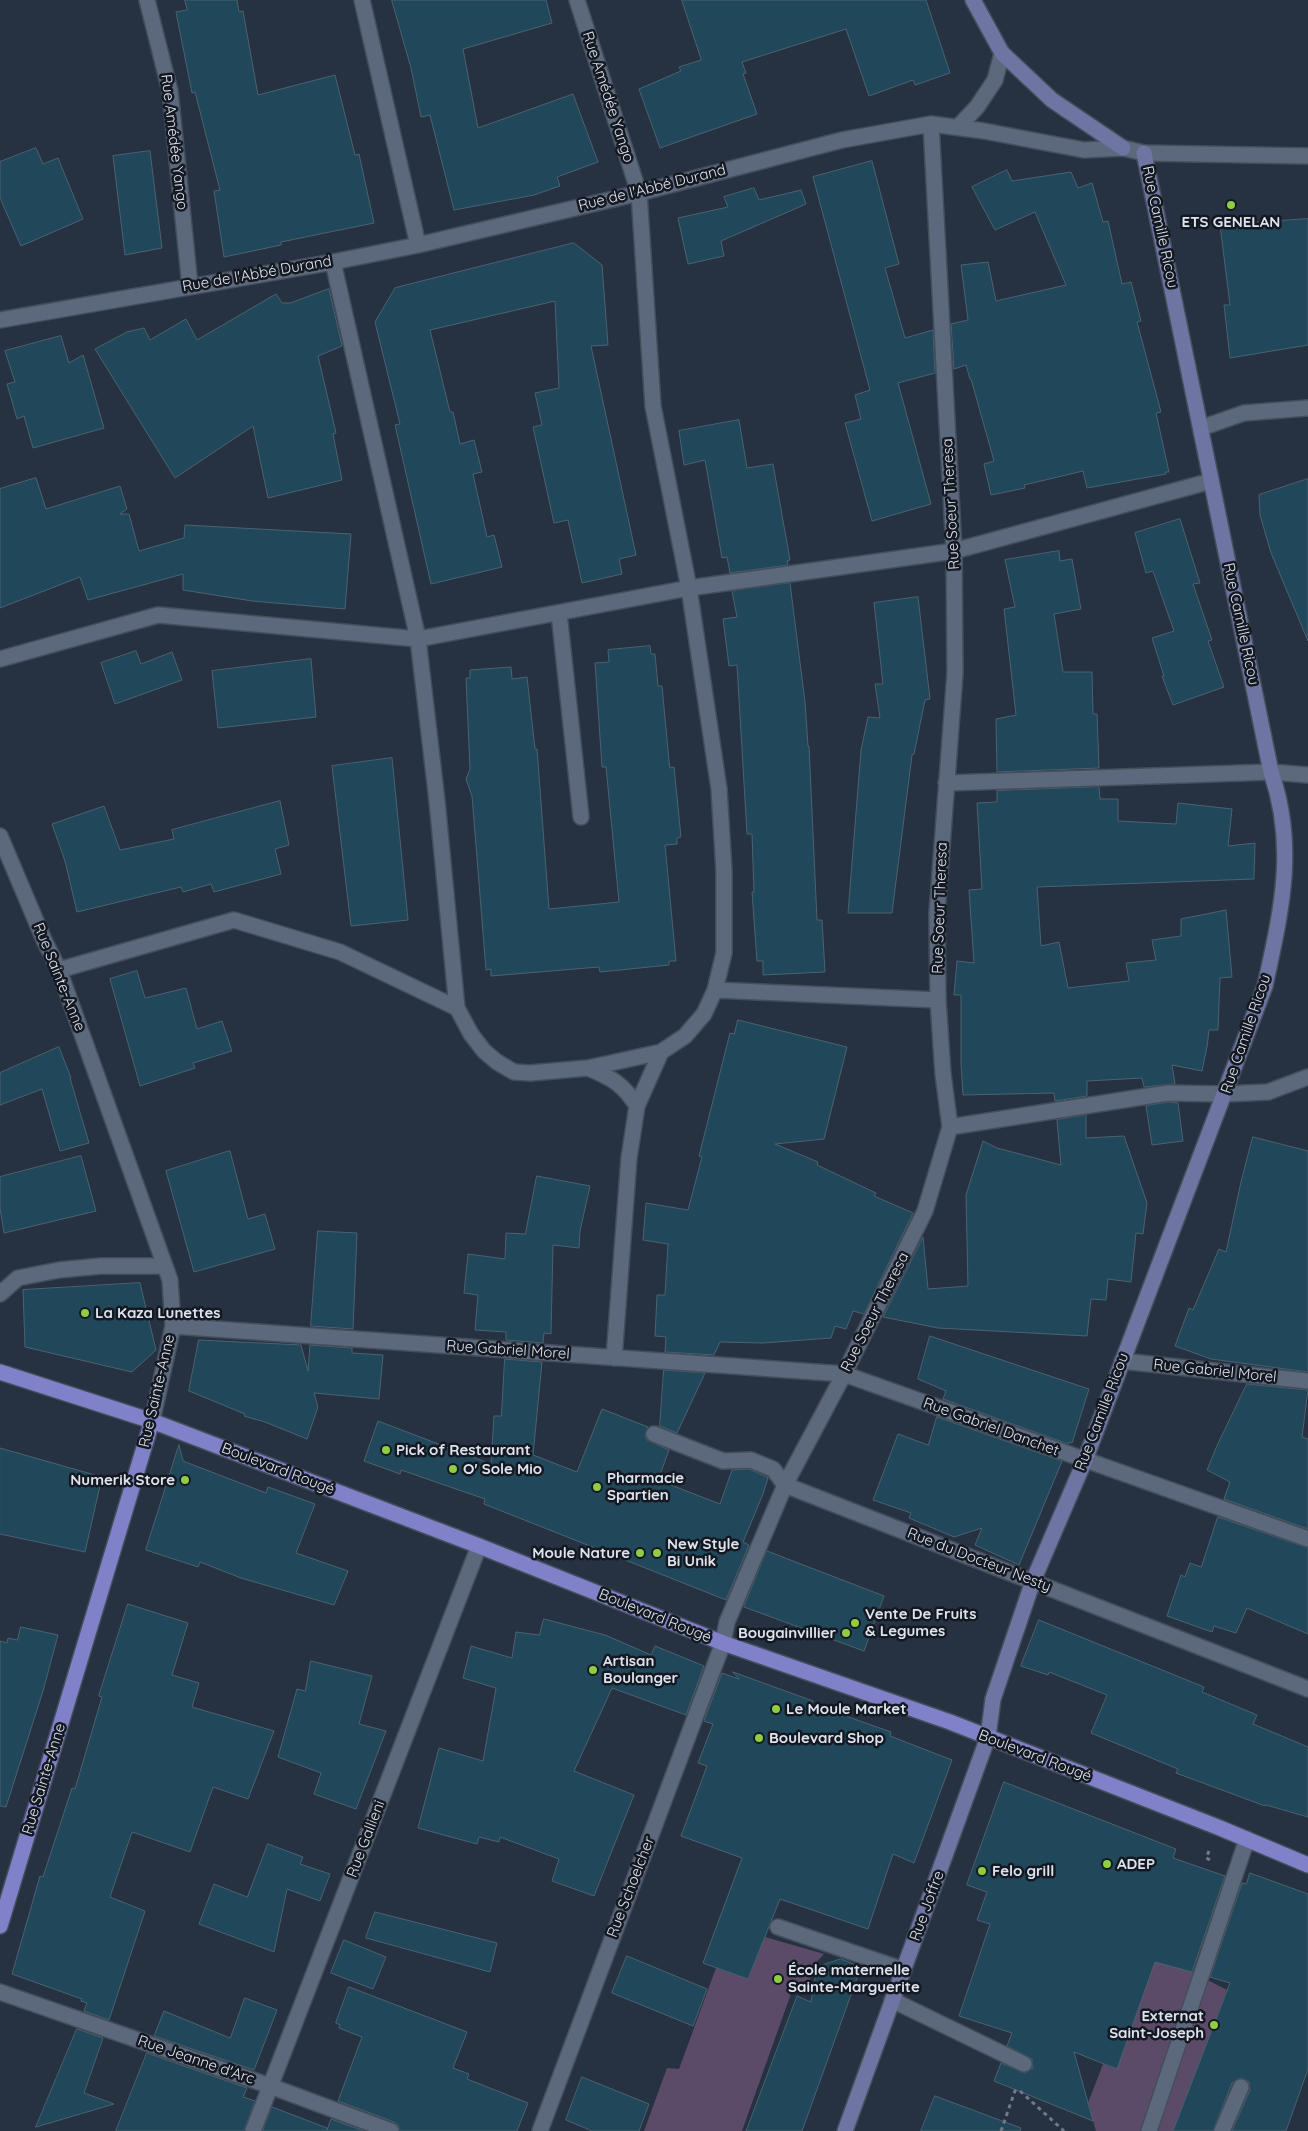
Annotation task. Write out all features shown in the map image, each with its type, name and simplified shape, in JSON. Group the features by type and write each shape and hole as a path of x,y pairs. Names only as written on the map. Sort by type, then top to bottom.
{"main road":[{"name":"Boulevard Rougé","path":"0,1372 152,1421 479,1546 722,1643 988,1737 1308,1865"},
{"name":"Rue Sainte-Anne","path":"0,1926 152,1421"}],"street":[{"name":"Rue Amédée Yango","path":"147,0 170,91 190,286"},
{"path":"362,0 418,244"},
{"name":"Rue Amédée Yango","path":"578,0 639,193 653,406 690,588 719,789 724,871 724,953 715,990 704,1014 685,1036 661,1052"},
{"path":"973,0 1002,54 1052,100 1123,148"},
{"path":"958,127 977,107 995,80 1002,54"},
{"name":"Rue de l'Abbé Durand","path":"0,320 333,262 639,193 842,140 931,124 958,127 1084,150 1123,148 1144,153 1308,156"},
{"name":"Rue Soeur Theresa","path":"722,1643 726,1622 784,1485 844,1374 925,1211 950,1128 943,1074 938,1000 937,913 955,673 954,551 931,124"},
{"name":"Rue Camille Ricou","path":"988,1737 993,1699 1033,1581 1084,1460 1225,1094 1264,986 1281,908 1286,851 1277,788 1271,772 1144,153"},
{"path":"333,262 418,639 437,802 457,1008 471,1034 484,1051 497,1062 514,1072 530,1073 588,1068 661,1052"},
{"path":"1201,428 1244,413 1308,408"},
{"path":"0,659 158,615 418,639 690,588 954,551 1211,481"},
{"path":"559,612 581,817"},
{"path":"946,783 1271,772 1308,775"},
{"name":"Rue Sainte-Anne","path":"0,836 44,940 59,970 170,1280 173,1326 152,1421"},
{"path":"59,970 234,920 340,952 457,1008"},
{"path":"715,990 938,1000"},
{"path":"614,1358 629,1158 637,1106 661,1052"},
{"path":"588,1068 611,1078 626,1089 637,1106"},
{"path":"950,1128 1168,1093 1225,1094 1268,1092 1308,1077"},
{"path":"0,1294 18,1278 59,1270 101,1266 164,1266"},
{"name":"Rue Gabriel Morel","path":"173,1326 844,1374"},
{"name":"Rue Gabriel Morel","path":"1122,1361 1308,1380"},
{"name":"Rue Gabriel Danchet","path":"844,1374 1308,1539"},
{"name":"Rue du Docteur Nesty","path":"654,1434 723,1461 751,1460 773,1469 784,1485 1308,1689"},
{"name":"Rue Gallieni","path":"253,2131 479,1546"},
{"name":"Rue Schoelcher","path":"540,2131 722,1643"},
{"name":"Rue Joffre","path":"845,2131 988,1737"},
{"path":"1149,2131 1247,1839"},
{"path":"778,1927 904,1970"},
{"name":"Rue Jeanne d'Arc","path":"0,1992 270,2086 391,2131"},
{"path":"892,2000 1024,2064"},
{"path":"1222,2131 1241,2087"}],"path":[{"path":"1001,2131 1024,2064"},
{"path":"1016,2088 1064,2131"}],"shaded area":[{"path":"765,1937 824,1954 811,1968 809,1994 793,1988 742,2131 644,2131 667,2068 679,2069 716,1968 748,1979"},
{"path":"1155,1960 1192,1972 1227,1990 1173,2131 1096,2131 1088,2103 1103,2064 1117,2069"}],"building":[{"path":"185,0 237,0 239,12 243,11 258,95 335,75 355,155 359,154 374,223 281,242 281,245 224,257 214,191 220,190 195,92 192,93 176,12 187,10"},
{"path":"392,0 546,0 552,23 463,49 478,128 573,94 598,162 557,177 560,186 534,195 454,210 430,115 421,117 411,68"},
{"path":"682,0 926,0 950,73 915,85 913,80 869,96 846,29 742,62 746,73 743,74 757,114 660,148 639,89 681,71 679,67 701,60"},
{"path":"36,148 43,164 58,158 83,219 21,246 0,198 0,162"},
{"path":"150,151 162,248 125,255 113,156"},
{"path":"872,161 899,264 885,268 905,338 933,330 935,373 898,383 931,504 872,521 845,423 861,419 855,395 870,390 813,177"},
{"path":"1007,170 1012,181 1071,172 1078,188 1092,183 1103,222 1108,221 1122,284 1131,282 1141,321 1137,322 1161,412 1156,413 1169,472 1165,472 1166,474 1087,488 1083,471 1024,485 1025,488 991,495 984,464 994,461 971,379 966,365 954,369 951,324 968,320 961,265 988,262 996,301 1066,285 1035,212 995,230 972,187"},
{"path":"754,188 759,200 801,190 806,204 721,241 724,256 688,264 678,218 728,207 724,197"},
{"path":"1308,219 1308,345 1230,358 1224,305 1230,305 1220,225"},
{"path":"574,243 602,265 608,345 591,346 636,555 619,559 622,574 582,583 568,520 554,523 533,427 542,425 535,393 559,388 555,301 430,330 450,412 453,412 460,444 474,440 482,472 473,474 487,537 494,535 502,567 431,584 395,425 400,424 375,322 395,288"},
{"path":"329,289 342,346 318,356 336,433 333,434 342,480 268,498 253,426 175,478 95,349 127,332 144,328 150,340 186,319 197,340 276,294 282,303 290,303"},
{"path":"61,336 69,363 83,355 104,428 33,448 24,416 17,419 7,384 15,382 5,351"},
{"path":"739,420 747,468 773,464 790,560 787,561 788,565 730,573 727,557 722,558 705,460 684,465 679,431"},
{"path":"36,478 46,509 120,486 127,509 120,514 129,514 139,551 184,538 185,525 351,534 345,609 252,601 183,590 183,574 88,600 80,577 0,608 0,489"},
{"path":"1308,479 1308,641 1271,553 1260,515 1259,495"},
{"path":"1180,519 1200,583 1193,584 1212,640 1208,641 1224,687 1173,705 1162,676 1164,676 1152,638 1174,631 1153,571 1146,573 1135,533"},
{"path":"1059,551 1060,561 1072,559 1081,609 1054,614 1063,672 1092,672 1093,714 1097,714 1099,768 997,772 996,719 1016,715 1004,609 1015,607 1005,560"},
{"path":"790,583 809,746 817,920 822,920 825,972 763,975 763,961 757,961 752,892 754,892 752,834 747,834 737,665 729,666 723,619 737,617 732,591"},
{"path":"918,597 930,699 925,700 914,754 912,755 892,913 848,913 861,750 868,717 880,718 875,684 883,684 874,603"},
{"path":"650,646 651,654 655,654 658,686 662,686 669,761 670,768 674,767 681,837 677,838 677,844 665,845 676,961 669,961 669,965 600,972 599,967 491,976 491,969 486,970 472,796 466,779 470,769 466,678 470,678 470,670 511,667 512,679 527,677 535,749 537,749 549,909 619,902 606,767 602,767 595,663 609,662 608,650"},
{"path":"136,651 141,664 172,652 182,680 115,704 101,663"},
{"path":"311,659 316,717 218,728 212,671"},
{"path":"392,758 408,920 351,926 332,766"},
{"path":"1099,787 1100,799 1118,799 1118,821 1176,824 1178,803 1232,809 1228,846 1255,843 1254,879 1037,887 1041,946 1059,942 1068,988 1129,981 1126,963 1156,960 1152,940 1181,936 1181,919 1226,910 1232,977 1220,978 1218,1030 1209,1030 1202,1071 1172,1065 1175,1084 1144,1087 1142,1078 1087,1081 1087,1096 1055,1101 1054,1093 963,1095 961,995 954,995 957,961 974,963 969,890 982,889 977,803 997,802 997,791"},
{"path":"280,801 289,845 275,849 281,874 214,892 211,884 183,892 181,887 77,912 65,861 52,824 104,806 120,850 174,839 172,830"},
{"path":"137,971 145,998 186,988 197,1029 222,1021 232,1051 193,1063 195,1068 140,1086 110,979"},
{"path":"738,1020 847,1047 824,1139 775,1144 818,1162 817,1165 876,1193 874,1196 913,1213 864,1314 853,1311 846,1329 835,1326 831,1338 763,1343 720,1342 714,1355 665,1352 666,1337 655,1336 657,1295 665,1295 668,1244 643,1240 646,1203 688,1210 702,1157 699,1156 730,1033 734,1034"},
{"path":"59,1047 71,1078 89,1143 60,1151 42,1089 0,1105 0,1073"},
{"path":"1169,1102 1178,1103 1183,1141 1152,1145 1146,1106"},
{"path":"1086,1115 1086,1138 1124,1136 1147,1203 1143,1234 1136,1233 1131,1282 1108,1279 1106,1300 1091,1299 1087,1336 938,1328 883,1317 923,1237 928,1289 968,1286 966,1195 983,1141 997,1148 1061,1165 1057,1120"},
{"path":"1253,1137 1308,1151 1308,1372 1211,1359 1175,1346 1189,1308 1193,1310 1219,1249 1226,1252"},
{"path":"230,1151 248,1219 265,1214 275,1249 194,1272 166,1171"},
{"path":"81,1156 96,1211 4,1233 0,1208 0,1177"},
{"path":"537,1176 590,1186 580,1231 579,1248 553,1245 551,1334 544,1333 543,1343 506,1340 506,1332 475,1330 478,1295 464,1293 468,1254 505,1259 506,1233 525,1234"},
{"path":"318,1231 357,1233 353,1329 311,1326"},
{"name":"La Kaza Lunettes","path":"140,1283 156,1350 132,1372 25,1347 23,1290"},
{"path":"930,1336 1089,1389 1072,1443 1069,1442 1068,1444 943,1399 946,1391 918,1379"},
{"path":"199,1340 301,1345 308,1371 310,1345 352,1348 352,1353 383,1355 379,1399 314,1393 318,1407 307,1439 265,1422 244,1416 245,1414 189,1391"},
{"path":"505,1359 542,1362 533,1455 577,1472 602,1409 648,1427 645,1435 647,1440 669,1450 658,1480 720,1504 732,1470 749,1469 768,1478 743,1542 749,1545 726,1600 484,1504 485,1499 401,1470 400,1474 364,1461 378,1421 491,1464 494,1416 501,1416"},
{"path":"664,1370 705,1373 677,1433 660,1426"},
{"path":"1247,1384 1308,1390 1302,1437 1308,1439 1308,1529 1224,1499 1230,1482 1207,1470"},
{"path":"937,1417 1062,1461 1019,1565 975,1545 982,1528 954,1537 909,1518 911,1513 873,1500 898,1434 928,1445"},
{"path":"179,1445 183,1461 266,1493 268,1487 315,1504 296,1553 348,1571 334,1605 241,1578 200,1562 198,1567 146,1550"},
{"path":"0,1448 102,1477 85,1552 0,1534"},
{"path":"1218,1517 1308,1548 1308,1634 1247,1608 1236,1633 1214,1626 1212,1632 1167,1616 1181,1575 1185,1577 1190,1563 1201,1567"},
{"path":"767,1551 884,1596 864,1651 744,1607"},
{"path":"128,1604 188,1623 172,1675 199,1683 192,1707 274,1731 248,1799 213,1787 190,1852 132,1832 110,1897 145,1911 109,2020 84,2011 87,2003 81,2001 82,1999 12,1974 40,1876 43,1877 72,1788 75,1789 102,1697 99,1696"},
{"path":"544,1619 605,1635 651,1655 655,1646 704,1666 686,1715 612,1688 574,1771 634,1795 594,1896 552,1881 559,1859 500,1837 499,1842 479,1837 477,1844 418,1828 439,1748 483,1761 496,1688 463,1678 471,1646 512,1658 516,1632 539,1635"},
{"path":"1039,1620 1204,1687 1202,1692 1257,1715 1253,1724 1308,1747 1308,1817 1265,1806 1176,1773 1178,1769 1091,1733 1107,1695 1049,1672 1048,1675 1021,1666"},
{"path":"21,1627 58,1635 43,1691 6,1807 0,1806 0,1641 7,1643 8,1638 17,1640"},
{"path":"311,1661 372,1676 359,1724 386,1731 356,1809 314,1794 321,1773 278,1757 297,1689 305,1691"},
{"path":"733,1672 813,1701 812,1704 891,1732 890,1736 952,1760 914,1863 893,1854 868,1929 780,1899 748,1979 703,1963 742,1858 681,1836 707,1766 698,1763 713,1724 704,1721 722,1673 739,1679"},
{"path":"1004,1782 1176,1849 1173,1858 1225,1876 1192,1972 1155,1962 1117,2069 1074,2052 1093,2121 994,2081 1001,2063 1025,2073 1033,2068 1032,2059 1007,2046 1012,2033 959,2016 990,1924 977,1920 987,1892 967,1885"},
{"path":"268,1844 303,1857 300,1864 330,1874 320,1901 287,1889 274,1952 199,1924 214,1884 247,1897"},
{"path":"1250,1873 1308,1894 1308,2069 1286,2131 1232,2131 1250,2090 1249,2082 1240,2078 1232,2083 1213,2131 1173,2131 1230,1983 1210,1977 1242,1883 1246,1884"},
{"path":"375,1912 497,1943 490,1972 366,1938"},
{"path":"344,1940 386,1957 373,1989 331,1973"},
{"path":"627,1956 707,1989 693,2026 612,1993"},
{"path":"841,1959 861,1967 802,2131 746,2131 797,1996 811,2002 816,1973 823,1965"},
{"path":"349,1987 467,2032 453,2068 469,2074 467,2079 528,2103 517,2131 400,2131 398,2125 394,2122 338,2101 362,2037 339,2028 340,2025 336,2023"},
{"path":"245,1998 277,2010 254,2070 154,2036 164,2011 230,2038"},
{"path":"77,2029 103,2038 84,2093 114,2104 36,2127"},
{"path":"147,2053 247,2088 243,2097 255,2101 244,2131 116,2131"},
{"path":"582,2077 649,2104 639,2131 592,2131 566,2120"},
{"path":"935,2096 1021,2128 1020,2131 921,2131"},
{"path":"272,2107 327,2128 327,2130 331,2119 364,2131 263,2131"}],"place":[{"name":"ETS GENELAN","path":"1231,205"},
{"name":"La Kaza Lunettes","path":"85,1313"},
{"name":"Pick of Restaurant","path":"386,1450"},
{"name":"O' Sole Mio","path":"453,1469"},
{"name":"Numerik Store","path":"185,1480"},
{"name":"Pharmacie Spartien","path":"597,1487"},
{"name":"Moule Nature","path":"640,1553"},
{"name":"New Style Bi Unik","path":"657,1553"},
{"name":"Vente De Fruits & Legumes","path":"855,1623"},
{"name":"Bougainvillier","path":"846,1633"},
{"name":"Artisan Boulanger","path":"593,1670"},
{"name":"Le Moule Market","path":"776,1709"},
{"name":"Boulevard Shop","path":"759,1738"},
{"name":"ADEP","path":"1107,1864"},
{"name":"Felo grill","path":"982,1871"},
{"name":"École maternelle Sainte-Marguerite","path":"778,1979"},
{"name":"Externat Saint-Joseph","path":"1214,2025"}]}
